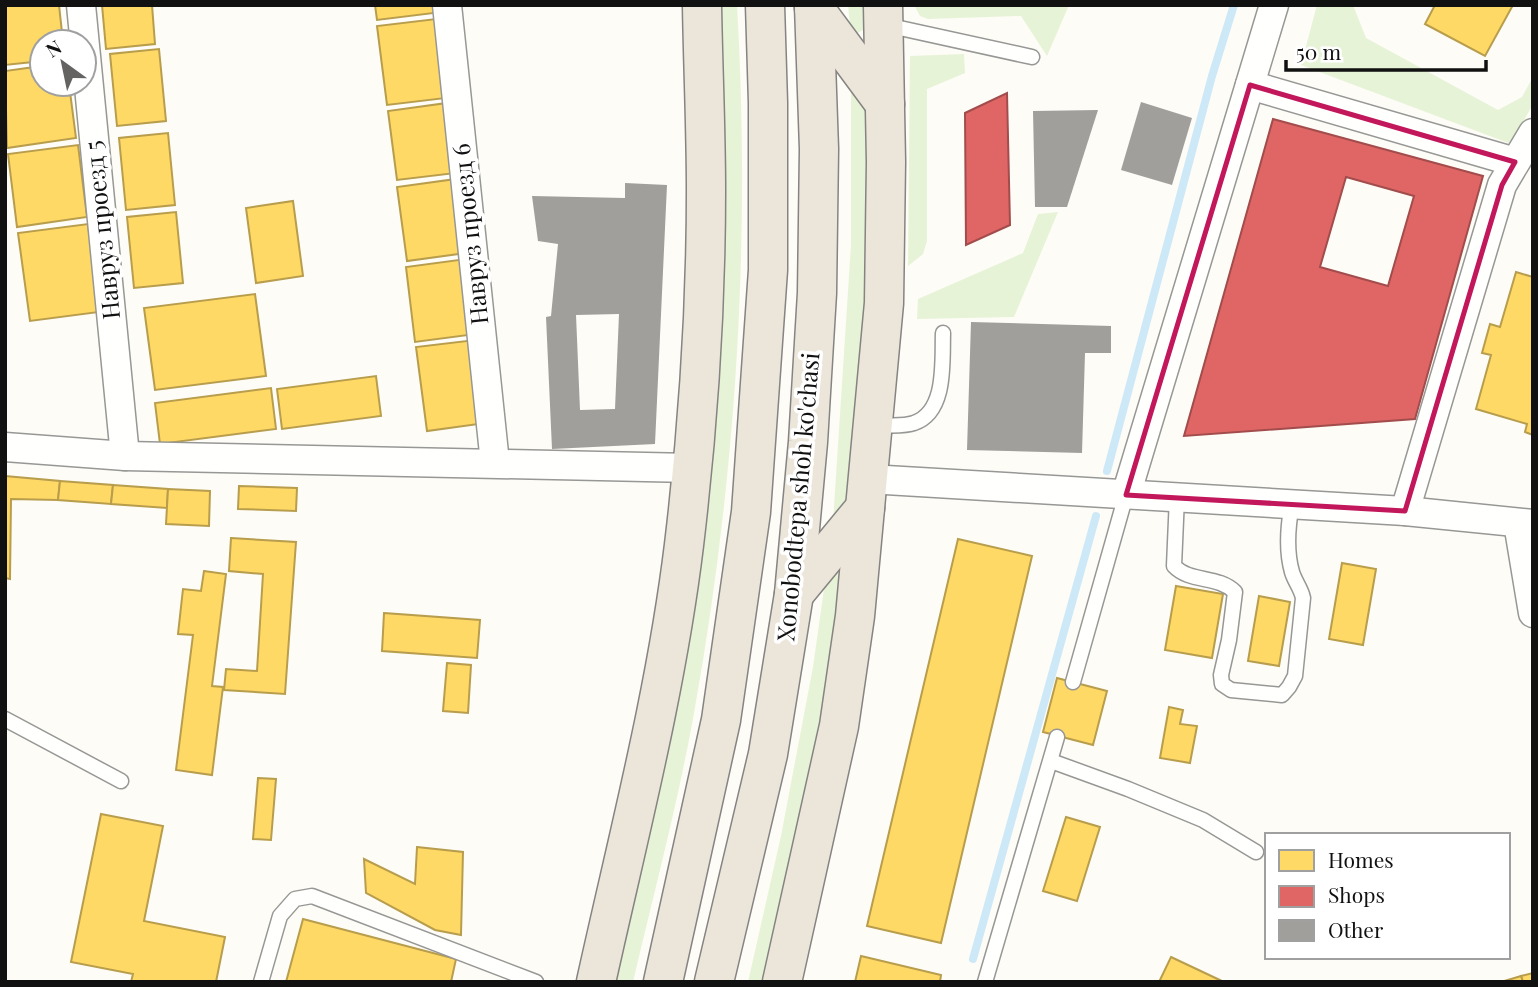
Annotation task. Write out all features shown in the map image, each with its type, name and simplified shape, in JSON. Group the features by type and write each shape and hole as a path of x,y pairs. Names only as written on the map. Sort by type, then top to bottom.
{"highway":[{"path":"596,982 668,653 684,546 701,329 706,191 702,5"},
{"name":"Xonobodtepa shoh ko'chasi","path":"663,982 722,720 733,651 757,441 768,270 765,5"},
{"path":"814,7 885,104"},
{"name":"Xonobodtepa shoh ko'chasi","path":"713,982 768,754 794,594 808,442 817,293 819,137 814,7"},
{"path":"782,982 839,726 855,616 884,303 884,15"},
{"path":"794,594 867,493"},
{"path":"689,866 696,881 709,891 724,889 738,877"}],"street":[{"name":"Навруз проезд 5","path":"81,5 125,456"},
{"name":"Навруз проезд 6","path":"447,5 495,463"},
{"path":"1126,495 1275,5"},
{"path":"1250,85 1524,166"},
{"path":"1405,511 1502,184 1524,166 1533,132"},
{"path":"5,447 125,456 691,468"},
{"path":"867,493 1177,497 1405,511 1526,523 1533,614"}],"lane":[{"path":"884,15 1032,57"},
{"path":"873,425 914,423 931,410 939,393 943,333"},
{"path":"1073,682 1126,495"},
{"path":"1177,497 1174,566 1181,574 1228,585 1235,592 1221,675 1222,684 1231,690 1282,695 1295,676 1303,598 1291,570 1289,520 1292,504"},
{"path":"5,719 121,781"},
{"path":"985,982 1058,737"},
{"path":"1051,761 1203,820 1256,852"},
{"path":"261,982 280,916 295,899 312,896 536,982"}],"highlighted area":[{"path":"1250,85 1515,162 1502,185 1405,511 1126,495"}],"green space":[{"path":"717,5 737,5 741,94 741,271 730,449 708,625 681,780 633,982 616,982 675,713"},
{"path":"848,5 867,5 868,27 851,37"},
{"path":"914,5 1069,5 1047,56 1021,16 928,19 920,16"},
{"path":"1317,5 1353,5 1366,38 1498,110 1522,97 1533,77 1533,104 1511,144 1301,65"},
{"path":"964,54 965,73 927,89 927,241 923,254 908,266 910,56"},
{"path":"851,79 870,99 872,201 852,504 833,522 851,245"},
{"path":"1058,212 1014,317 917,319 918,299 1023,253 1038,214"},
{"path":"847,559 821,729 766,982 748,982 781,836 813,667 825,582"}],"building: Homes":[{"path":"5,5 59,5 61,28 28,28 28,63 5,65"},
{"path":"102,5 152,5 155,44 106,49"},
{"path":"375,5 433,5 434,13 377,20"},
{"path":"1435,5 1513,5 1485,56 1425,24"},
{"path":"436,19 446,98 387,105 377,26"},
{"path":"159,49 166,121 117,126 110,54"},
{"path":"28,68 28,98 71,98 76,138 7,148 5,71"},
{"path":"447,103 456,173 397,180 388,111"},
{"path":"168,133 175,205 126,210 119,138"},
{"path":"78,145 87,217 17,227 8,154"},
{"path":"456,179 466,253 407,261 397,187"},
{"path":"293,201 303,276 256,283 246,208"},
{"path":"176,212 183,283 134,288 127,217"},
{"path":"88,224 99,312 30,321 18,233"},
{"path":"466,259 476,334 415,342 406,267"},
{"path":"1516,272 1533,277 1533,435 1525,432 1527,424 1476,409 1491,355 1482,353 1490,324 1500,327"},
{"path":"255,294 266,376 155,390 144,308"},
{"path":"475,340 486,423 427,431 416,347"},
{"path":"376,376 381,416 282,429 277,389"},
{"path":"271,388 276,429 160,444 155,403"},
{"path":"5,476 60,481 58,500 11,499 10,579 5,578"},
{"path":"60,481 113,485 111,504 58,500"},
{"path":"113,485 168,489 167,508 111,504"},
{"path":"239,486 297,488 296,511 238,509"},
{"path":"168,489 210,491 209,526 166,524"},
{"path":"231,538 296,542 285,694 224,690 226,669 257,671 263,574 229,571"},
{"path":"958,539 1032,556 941,943 867,926"},
{"path":"1342,563 1376,569 1363,645 1329,639"},
{"path":"204,571 226,574 212,686 223,687 212,775 176,770 193,635 178,634 183,589 201,591"},
{"path":"1176,586 1223,594 1212,658 1165,650"},
{"path":"1259,596 1290,602 1279,666 1248,661"},
{"path":"384,613 480,620 477,658 382,651"},
{"path":"447,663 471,665 468,713 443,711"},
{"path":"1057,678 1107,691 1093,745 1043,732"},
{"path":"1169,707 1183,710 1180,724 1197,726 1190,763 1160,758"},
{"path":"258,778 276,779 271,840 253,839"},
{"path":"101,814 163,826 144,921 225,937 216,982 131,982 133,974 71,962"},
{"path":"1066,817 1100,827 1077,901 1043,891"},
{"path":"417,847 463,852 461,935 435,930 366,893 364,859 415,884"},
{"path":"303,919 456,959 451,982 286,982"},
{"path":"861,956 941,975 940,982 855,982"},
{"path":"1171,957 1224,982 1159,982"},
{"path":"1533,973 1533,982 1523,982 1521,976"},
{"path":"1521,976 1523,982 1501,982"}],"building: Shops":[{"path":"1007,93 1010,225 966,245 965,113"},
{"path":"1273,119 1483,176 1415,419 1184,436","holes":["1346,177 1414,196 1388,286 1320,267"]}],"building: Other":[{"path":"1141,102 1192,118 1172,185 1121,170"},
{"path":"1098,110 1067,207 1035,207 1033,111"},
{"path":"625,183 667,185 655,444 552,449 546,317 551,316 558,244 538,241 532,196 625,198","holes":["619,314 615,409 580,410 576,315"]},
{"path":"971,322 1111,326 1111,353 1085,353 1082,453 967,450"}],"waterway":[{"path":"1107,471 1212,76 1234,5"},
{"path":"973,959 1096,516"}]}
